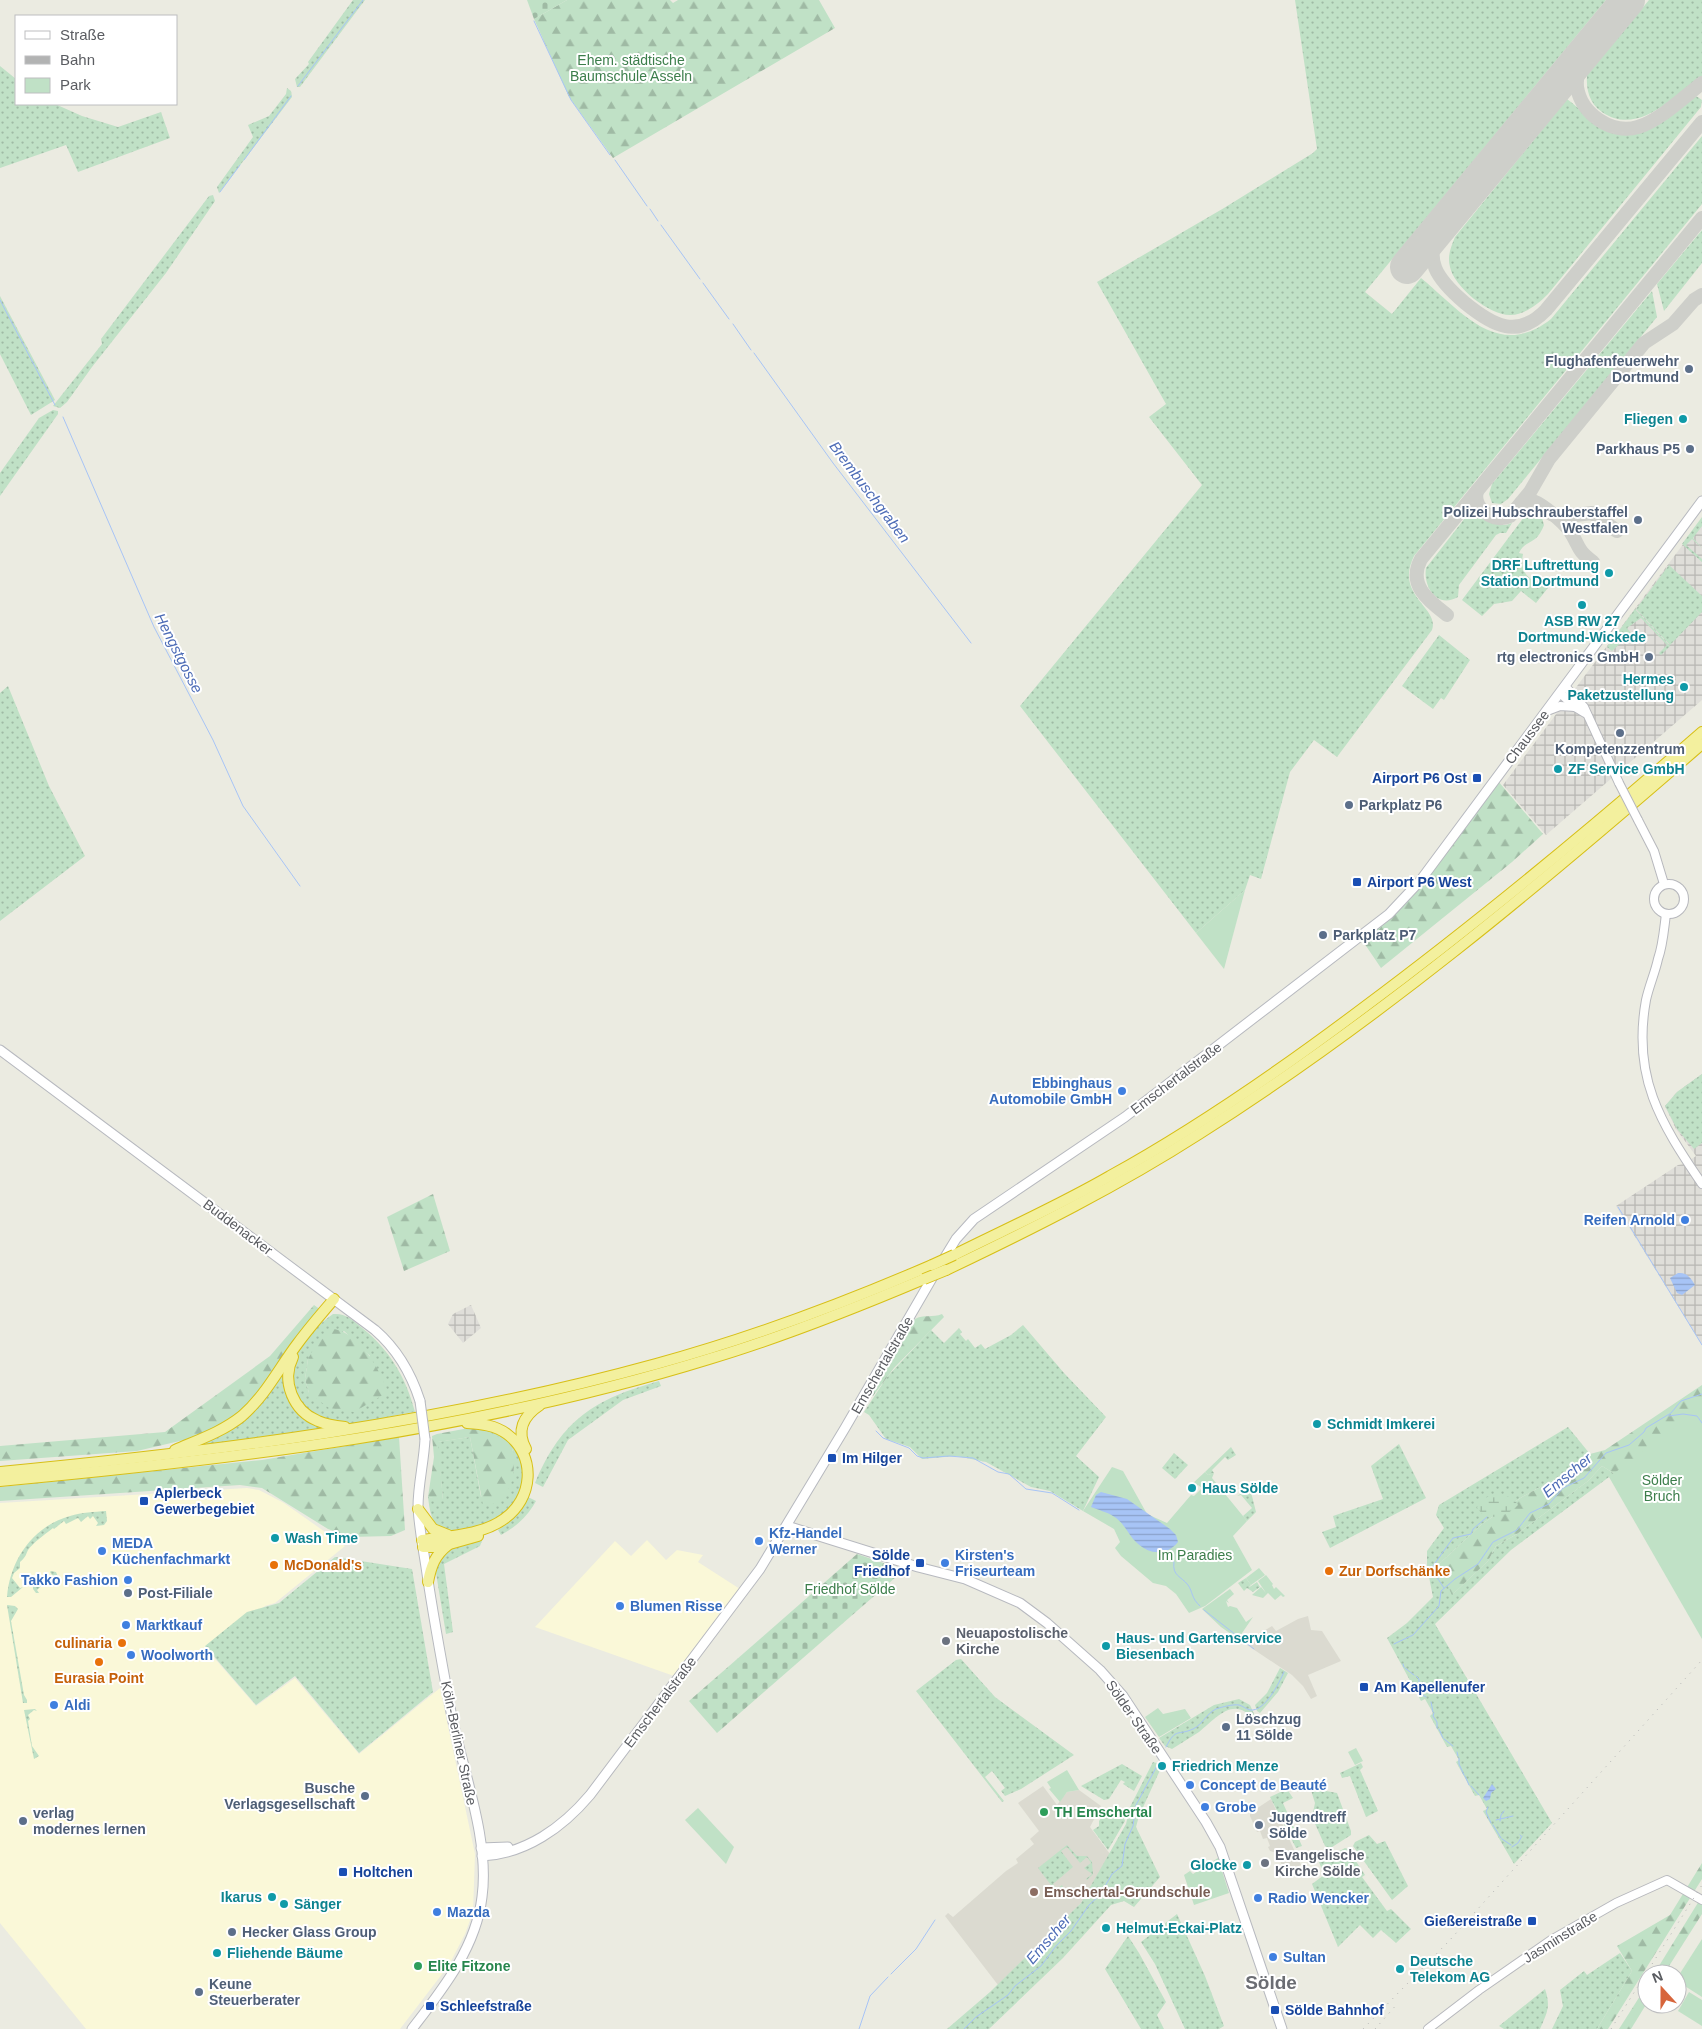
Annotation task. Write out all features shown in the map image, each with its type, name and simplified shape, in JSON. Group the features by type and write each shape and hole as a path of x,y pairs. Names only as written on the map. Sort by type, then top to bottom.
{"highway":[{"path":"0,1472 160,1456 356,1428 506,1401 655,1365 722,1345 828,1308 932,1264 1110,1177 1192,1127 1306,1051 1411,973 1532,876 1702,732"},
{"path":"0,1481 247,1454 390,1434 546,1402 666,1372 750,1346 827,1319 946,1270 1029,1230 1139,1170 1198,1135 1312,1059 1490,923 1702,744"},
{"path":"336,1300 297,1349 289,1368 288,1382 297,1404 308,1416 327,1424 356,1428"},
{"path":"160,1456 206,1438 242,1416 271,1384 297,1344 336,1300"},
{"path":"423,1543 448,1540 496,1529 509,1521 521,1508 531,1486 533,1476 532,1464 523,1443 521,1428 524,1420 530,1413 546,1402"},
{"path":"428,1582 434,1561 448,1540 486,1528 506,1518 522,1498 528,1476 522,1451 508,1434 484,1424 448,1423"},
{"path":"418,1509 432,1529 448,1540"}],"main road":[{"name":"Chaussee","path":"1358,939 1390,914 1410,892 1563,690 1702,500"},
{"name":"Emschertalstraße","path":"482,1852 492,1856 530,1845 568,1818 590,1795 760,1569 948,1252 968,1225 988,1208 1111,1127 1358,939"},
{"name":"Buddenacker","path":"0,1050 376,1330 394,1350 408,1370 420,1401 425,1439"},
{"name":"Köln-Berliner Straße","path":"412,2029 442,1990 468,1945 482,1898 482,1852 452,1714 428,1582 418,1509 425,1439"},
{"name":"Sölder Straße","path":"787,1526 929,1570 960,1577 1014,1601 1048,1622 1107,1677 1123,1696 1206,1822 1220,1847 1282,2029"}],"street":[{"path":"1563,690 1575,706 1585,713"},
{"path":"1563,690 1579,701 1654,851 1664,884"},
{"path":"1547,711 1560,706 1575,706"},
{"path":"1664,884 1674,884 1678,886 1685,898 1682,908 1678,912 1666,914 1658,909 1654,900 1656,891 1664,884"},
{"path":"1666,914 1661,949 1646,1000 1642,1042 1646,1073 1654,1102 1665,1127 1702,1184"},
{"name":"Jasminstraße","path":"1428,2029 1479,1990 1551,1940 1645,1890 1667,1880 1702,1900"}],"shaded area":[{"path":"1702,519 1702,700 1546,835 1503,785"},
{"path":"1702,1074 1702,1345 1616,1206 1678,1165 1684,1164 1696,1156 1676,1129 1665,1106 1677,1092"},
{"path":"471,1305 481,1328 463,1343 448,1324 453,1314"},
{"path":"247,1488 259,1490 284,1503 345,1546 275,1603 265,1606 209,1652 256,1706 295,1678 359,1754 440,1688 475,1854 473,1912 465,1934 449,1965 400,2029 86,2029 0,1923 0,1503"},
{"path":"647,1540 666,1560 677,1550 703,1555 698,1562 740,1589 674,1676 535,1627 615,1541 631,1556"},
{"path":"1308,1616 1311,1630 1322,1631 1341,1661 1308,1675 1317,1696 1311,1699 1303,1686 1292,1675 1244,1643 1272,1626 1276,1631 1298,1619"},
{"name":"Emschertal-Grundschule","path":"1043,1786 1057,1805 1067,1792 1079,1790 1101,1806 1090,1827 1110,1854 1081,1903 998,1985 945,1916 948,1913 953,1917 1006,1871 1018,1863 1016,1859 1034,1844 1030,1839 1039,1831 1018,1803"},
{"path":"1271,1799 1301,1865 1288,1871 1286,1866 1283,1867 1277,1853 1270,1851 1267,1838 1263,1839 1260,1831 1257,1832 1250,1816 1250,1813"}],"green space":[{"path":"353,0 365,0 300,87 297,87 295,79 309,64 308,62"},
{"path":"527,0 567,0 534,19"},
{"name":"Ehem. städtische Baumschule Asseln","path":"567,0 670,0 673,3 678,0 819,0 835,28 613,158 569,97 534,19"},
{"path":"1295,0 1606,0 1365,292 1392,314 1421,278 1466,317 1481,327 1497,333 1514,335 1532,331 1551,319 1702,136 1702,204 1414,556 1409,570 1410,581 1413,591 1430,614 1433,622 1432,630 1337,757 1314,740 1290,772 1261,879 1250,875 1245,890 1196,933 1020,706 1202,485 1149,417 1166,404 1097,282 1224,208 1317,149"},
{"path":"1649,0 1702,0 1702,76 1655,111 1629,120 1615,118 1602,112 1591,100 1587,85 1587,75"},
{"path":"0,66 15,78 15,105 57,105 82,116 118,127 161,112 170,138 78,172 66,145 0,168"},
{"path":"287,88 291,91 292,97 219,193 217,187 253,137 248,125 269,116 286,94"},
{"path":"1696,96 1702,100 1701,107 1548,294 1536,305 1527,311 1516,314 1503,314 1484,306 1458,283 1449,263 1455,237 1567,99 1604,126 1614,131 1625,132 1650,125 1684,101"},
{"path":"213,195 215,201 166,273 67,402 60,408 53,406 102,344 101,339 209,196"},
{"path":"1702,230 1702,263 1664,311 1657,284"},
{"path":"1652,291 1657,317 1508,499 1501,504 1492,503 1489,494 1492,484"},
{"path":"0,296 55,400 31,415 0,354"},
{"path":"53,410 58,411 58,414 0,496 0,473 39,418"},
{"path":"1533,514 1542,518 1544,525 1538,536 1524,546 1519,553 1523,554 1523,568 1527,576 1535,581 1542,582 1555,579 1536,603 1521,591 1512,601 1494,604 1482,616 1462,600 1524,517"},
{"path":"1476,516 1502,525 1512,523 1506,533 1496,535 1459,585 1458,597 1450,600 1438,598 1429,589 1426,568 1465,518"},
{"path":"1702,517 1702,526 1693,538 1702,548 1692,539 1686,545 1702,559 1702,562 1682,544"},
{"path":"1669,565 1702,596 1702,612 1670,645 1636,609"},
{"path":"1635,609 1670,646 1661,655 1659,653 1667,645 1641,618 1627,628 1631,633 1628,637 1626,635 1623,637 1625,639 1612,651 1607,647"},
{"path":"1439,635 1470,660 1444,700 1441,698 1433,709 1402,686"},
{"path":"8,686 49,786 85,856 0,921 0,693"},
{"path":"1498,781 1543,834 1512,862 1381,968 1362,940 1396,913 1414,893"},
{"path":"1245,890 1224,969 1196,933"},
{"path":"1702,1074 1702,1143 1694,1149 1677,1129 1665,1106 1677,1092"},
{"path":"433,1194 450,1251 404,1271 387,1217"},
{"path":"314,1305 321,1310 297,1337 248,1405 218,1428 184,1440 137,1451 0,1461 0,1446 165,1432 270,1356"},
{"path":"333,1314 341,1314 348,1317 355,1321 380,1345 388,1354 407,1387 415,1412 359,1423 340,1424 327,1422 307,1411 294,1392 292,1369 295,1356 302,1344 311,1332","holes":["344,1331 370,1356 309,1393 305,1379 308,1359"]},
{"path":"942,1314 944,1317 894,1368 873,1396 870,1395 915,1319"},
{"path":"1023,1325 1064,1373 1106,1417 1076,1456 1099,1477 1083,1511 1050,1491 1031,1487 986,1462 956,1456 922,1459 910,1447 886,1439 869,1415 864,1412 887,1377 931,1330 944,1343 959,1328 962,1332 960,1334 966,1341 968,1339 975,1348 981,1344 985,1349 1011,1335"},
{"path":"334,1329 344,1332 361,1345 380,1373 388,1392 354,1412 329,1408 309,1393 305,1379 308,1359 314,1348 324,1335"},
{"path":"287,1364 290,1397 329,1428 195,1446 221,1433"},
{"path":"659,1381 661,1386 623,1400 568,1440 543,1487 535,1483 545,1461 557,1443 569,1427 583,1415 599,1404 616,1396"},
{"path":"1702,1385 1702,1474 1615,1474 1602,1466 1588,1481 1517,1534 1496,1546 1488,1561 1452,1595 1438,1565 1482,1524 1522,1497 1585,1462 1590,1454 1605,1450"},
{"name":"Sölder Bruch","path":"1702,1408 1702,1639 1609,1477"},
{"path":"478,1426 506,1436 523,1457 525,1483 512,1509 488,1524 448,1531 438,1526 432,1518 428,1497 443,1499 437,1442 470,1437 481,1497 514,1471 513,1450 474,1427"},
{"path":"474,1427 502,1439 510,1446 514,1453 514,1473 508,1490 495,1503 489,1506 483,1505 470,1437 438,1442 443,1500 428,1497 434,1457 432,1436"},
{"path":"1568,1427 1590,1454 1585,1462 1522,1497 1482,1524 1438,1565 1453,1594 1488,1561 1496,1546 1517,1534 1588,1481 1602,1466 1615,1474 1511,1550 1435,1624 1552,1823 1514,1864 1483,1811 1487,1809 1479,1795 1475,1796 1456,1762 1459,1760 1451,1746 1447,1747 1430,1716 1433,1713 1425,1699 1421,1701 1387,1638 1407,1623 1433,1597 1427,1567 1427,1551 1444,1528 1436,1515 1439,1505"},
{"path":"399,1437 405,1530 391,1536 350,1537 328,1529 262,1488 240,1485 0,1501 0,1487 262,1460"},
{"path":"1399,1444 1426,1498 1330,1548 1322,1532 1336,1527 1333,1516 1383,1499 1371,1466"},
{"path":"1231,1447 1236,1455 1228,1460 1225,1457 1212,1470 1214,1473 1208,1475 1205,1472"},
{"path":"1174,1453 1188,1465 1175,1479 1162,1468"},
{"name":"Im Paradies","path":"1112,1467 1123,1471 1147,1514 1167,1523 1191,1495 1194,1496 1202,1488 1192,1484 1205,1472 1208,1475 1214,1473 1212,1478 1247,1521 1233,1536 1252,1570 1205,1606 1189,1613 1176,1594 1166,1586 1153,1583 1121,1556 1115,1548 1120,1542 1114,1529 1083,1511"},
{"path":"1250,1488 1256,1512 1247,1521 1243,1516 1252,1508 1241,1495 1237,1496"},
{"path":"1492,1495 1510,1497 1518,1505 1502,1515 1484,1516 1477,1508 1478,1505"},
{"path":"528,1497 536,1501 529,1512 517,1525 501,1535 498,1530 515,1516"},
{"path":"106,1511 107,1521 104,1525 96,1526 98,1523 93,1516 90,1519 88,1516 81,1522 78,1518 66,1524 64,1521 36,1541 20,1562 20,1568 14,1573 12,1578 20,1588 23,1587 11,1597 7,1597 9,1583 18,1558 35,1536 57,1521 70,1516"},
{"path":"483,1538 480,1546 444,1564 453,1632 446,1634 435,1567 442,1554 448,1550"},
{"name":"Friedhof Sölde","path":"857,1554 904,1570 717,1733 689,1701"},
{"path":"335,1557 412,1569 433,1692 359,1753 295,1676 256,1705 205,1646 247,1612 279,1603"},
{"path":"1259,1568 1265,1575 1251,1585 1246,1578"},
{"path":"51,1571 56,1572 58,1577 54,1575 37,1590 39,1593 36,1593 33,1585 37,1587 52,1575"},
{"path":"1266,1575 1273,1584 1274,1589 1276,1587 1285,1596 1281,1595 1275,1600 1268,1593 1263,1598 1252,1595 1261,1587 1266,1593 1258,1581"},
{"path":"1246,1578 1251,1585 1248,1588 1257,1582 1260,1587 1253,1592 1247,1588 1244,1591 1238,1583"},
{"path":"1230,1589 1234,1594 1227,1600 1229,1603 1226,1601 1228,1607 1237,1608 1246,1622 1253,1617 1238,1639 1221,1627 1202,1609"},
{"path":"7,1605 15,1606 18,1609 11,1621 27,1703 23,1703"},
{"path":"961,1659 995,1697 1074,1755 1021,1789 1005,1796 1001,1791 1005,1788 992,1771 985,1777 1004,1801 1002,1802 916,1691 956,1660"},
{"path":"1280,1668 1288,1673 1278,1692 1260,1713 1255,1705 1267,1693"},
{"path":"1239,1699 1250,1705 1256,1718 1254,1721 1247,1713 1240,1709 1233,1709 1219,1715 1199,1732 1172,1749 1165,1746 1159,1738 1214,1705"},
{"path":"1158,1708 1163,1714 1185,1709 1191,1718 1159,1737 1145,1717"},
{"path":"35,1709 37,1711 34,1710 28,1715 32,1746 39,1756 34,1759 24,1710"},
{"path":"1356,1748 1363,1761 1355,1765 1348,1752"},
{"path":"1153,1762 1160,1764 1161,1768 1139,1816 1136,1827 1160,1877 1134,1907 1124,1901 1111,1905 1063,1958 989,2029 947,2029 990,1992 1081,1903 1126,1824 1130,1807"},
{"path":"1361,1763 1363,1767 1360,1770 1378,1811 1366,1817 1350,1776 1342,1778 1340,1773"},
{"path":"1122,1764 1142,1776 1134,1791 1123,1784 1125,1782 1121,1780 1109,1799 1104,1800 1081,1786"},
{"path":"1067,1770 1079,1790 1067,1792 1060,1802 1049,1789 1051,1788 1047,1782"},
{"path":"1324,1782 1326,1791 1337,1793 1351,1831 1351,1835 1329,1849 1325,1846 1312,1817 1315,1803 1310,1787"},
{"path":"1287,1789 1293,1798 1283,1803 1302,1846 1296,1848 1270,1797"},
{"path":"698,1808 734,1847 726,1864 685,1820"},
{"path":"1108,1808 1124,1818 1125,1821 1108,1850 1093,1830 1099,1826 1099,1821"},
{"path":"1369,1835 1377,1844 1385,1841 1408,1886 1392,1900 1353,1846 1355,1842"},
{"path":"1067,1845 1077,1856 1087,1856 1092,1862 1093,1874 1086,1879 1092,1874 1084,1868 1091,1863 1087,1857 1080,1863 1067,1847 1061,1851 1073,1867 1053,1884 1057,1889 1062,1885 1067,1894 1074,1888 1074,1893 1068,1898 1057,1893 1038,1868"},
{"path":"1345,1848 1348,1849 1365,1875 1362,1877 1387,1911 1391,1909 1411,1929 1396,1943 1381,1930 1373,1938 1360,1925 1338,1947 1312,1884 1324,1875 1319,1862"},
{"path":"1218,1858 1229,1893 1194,1905 1184,1875 1190,1871 1193,1874"},
{"path":"1702,1863 1702,1879 1649,1964 1637,1964 1637,1983 1608,2029 1597,2029 1632,1971 1617,1946 1670,1915"},
{"path":"1699,1901 1702,1902 1702,1914 1670,1964 1660,1964"},
{"path":"1177,1914 1205,1976 1224,2026 1219,2029 1185,2029 1155,1964 1141,1942"},
{"path":"1128,1936 1166,2002 1157,2015 1164,2029 1141,2029 1105,1969"},
{"path":"1702,1939 1702,1997 1687,1987 1686,1964"},
{"path":"1620,1953 1632,1971 1597,2029 1552,2029 1563,2006 1560,1990 1584,1971 1587,1975"},
{"path":"1545,1989 1548,2001 1547,2010 1540,2029 1504,2029 1499,2026"},
{"path":"1689,1992 1702,2000 1702,2026 1683,2014 1687,2014 1687,1995"},
{"path":"1637,2001 1637,2014 1640,2014 1631,2029 1619,2029"}],"water":[{"path":"1678,1273 1686,1275 1695,1285 1682,1295 1677,1293 1670,1278"},
{"path":"1101,1492 1127,1499 1170,1529 1176,1535 1178,1542 1174,1547 1164,1552 1153,1552 1142,1547 1117,1519 1108,1513 1091,1507 1096,1495"},
{"path":"1492,1784 1496,1789 1491,1793 1490,1799 1486,1801 1483,1798"}],"waterway":[{"path":"298,86 363,0"},
{"name":"Brembuschgraben","path":"534,21 571,100 610,155"},
{"path":"244,160 291,96"},
{"name":"Brembuschgraben","path":"615,160 647,206"},
{"path":"220,192 240,165"},
{"name":"Brembuschgraben","path":"650,209 658,221"},
{"name":"Brembuschgraben","path":"661,225 700,279"},
{"name":"Brembuschgraben","path":"703,283 729,319"},
{"name":"Hengstgosse","path":"0,300 55,405"},
{"name":"Brembuschgraben","path":"733,324 751,350"},
{"name":"Brembuschgraben","path":"754,353 833,463 971,643"},
{"name":"Hengstgosse","path":"63,417 154,627 213,740 243,806 300,886"},
{"path":"1618,1207 1702,1345"},
{"name":"Emscher","path":"1394,1644 1413,1635 1439,1606 1441,1591 1478,1564 1493,1542 1517,1530 1530,1513 1549,1504 1563,1488 1584,1478 1606,1453 1629,1445 1646,1428 1671,1413 1681,1401 1702,1394"},
{"path":"1669,1416 1683,1414 1697,1416 1702,1423"},
{"path":"876,1431 883,1438 909,1448 917,1456 923,1458 949,1456 973,1458 998,1472 1009,1474 1026,1489 1052,1493 1079,1510"},
{"path":"1444,1588 1434,1573 1433,1566 1453,1538 1471,1534 1473,1529 1487,1517"},
{"path":"1166,1552 1174,1562 1174,1570 1188,1585 1200,1606"},
{"path":"1204,1610 1254,1649"},
{"path":"1405,1668 1414,1675"},
{"name":"Emscher","path":"1166,1747 1175,1734 1196,1727 1216,1709 1239,1705 1250,1710 1261,1706 1271,1696 1284,1672"},
{"path":"1416,1676 1419,1682"},
{"path":"1417,1691 1418,1683"},
{"path":"1418,1692 1426,1697"},
{"path":"1431,1702 1433,1712"},
{"path":"1434,1713 1433,1716 1437,1722 1437,1728"},
{"path":"1439,1729 1443,1738"},
{"path":"1444,1739 1453,1746"},
{"path":"1457,1752 1458,1756"},
{"path":"1459,1758 1459,1764 1464,1775"},
{"name":"Emscher","path":"964,2029 976,2017 1008,1995 1015,1986 1041,1966 1056,1946 1071,1931 1089,1905 1100,1895 1112,1874 1122,1866 1125,1844 1133,1826 1136,1805 1158,1764"},
{"path":"1465,1776 1469,1785"},
{"path":"1471,1786 1479,1795"},
{"path":"1488,1807 1486,1812 1491,1823"},
{"path":"1500,1821 1504,1811"},
{"path":"1496,1820 1513,1816"},
{"path":"1493,1825 1501,1838"},
{"path":"1512,1847 1518,1843 1522,1836"},
{"path":"1502,1839 1511,1845"},
{"path":"891,1974 916,1949 935,1920"},
{"path":"859,2029 870,1996 888,1977"}],"taxiway":[{"path":"1584,53 1577,78 1580,97 1591,114 1608,125 1618,128 1638,127 1654,120 1702,83"},
{"path":"1443,224 1436,236 1433,258 1435,268 1447,286 1485,318 1505,326 1525,325 1546,310 1702,122"},
{"path":"1447,615 1427,598 1418,584 1417,568 1421,559 1702,218"},
{"path":"1477,491 1478,503 1486,513 1497,518 1510,516 1530,492 1549,459 1644,343 1673,324 1694,300 1702,295"},
{"path":"1521,503 1533,501 1553,514 1570,531 1581,551 1593,562"},
{"path":"1551,514 1559,517 1592,513 1617,531"}],"runway":[{"path":"1407,267 1628,0"}],"railway":[{"path":"1363,2029 1449,1941 1702,1660"},
{"path":"1611,2029 1702,1885"},
{"path":"1375,2029 1398,2003"}],"place":[{"name":"Flughafenfeuerwehr Dortmund","path":"1689,369"},
{"name":"Fliegen","path":"1683,419"},
{"name":"Parkhaus P5","path":"1690,449"},
{"name":"Polizei Hubschrauberstaffel Westfalen","path":"1638,520"},
{"name":"DRF Luftrettung Station Dortmund","path":"1609,573"},
{"name":"ASB RW 27 Dortmund-Wickede","path":"1582,605"},
{"name":"rtg electronics GmbH","path":"1649,657"},
{"name":"Hermes Paketzustellung","path":"1684,687"},
{"name":"Kompetenzzentrum","path":"1620,733"},
{"name":"ZF Service GmbH","path":"1558,769"},
{"name":"Airport P6 Ost","path":"1477,778"},
{"name":"Parkplatz P6","path":"1349,805"},
{"name":"Airport P6 West","path":"1357,882"},
{"name":"Parkplatz P7","path":"1323,935"},
{"name":"Ebbinghaus Automobile GmbH","path":"1122,1091"},
{"name":"Reifen Arnold","path":"1685,1220"},
{"name":"Schmidt Imkerei","path":"1317,1424"},
{"name":"Im Hilger","path":"832,1458"},
{"name":"Haus Sölde","path":"1192,1488"},
{"name":"Aplerbeck Gewerbegebiet","path":"144,1501"},
{"name":"Wash Time","path":"275,1538"},
{"name":"Kfz-Handel Werner","path":"759,1541"},
{"name":"MEDA Küchenfachmarkt","path":"102,1551"},
{"name":"Sölde Friedhof","path":"920,1563"},
{"name":"Kirsten's Friseurteam","path":"945,1563"},
{"name":"McDonald's","path":"274,1565"},
{"name":"Zur Dorfschänke","path":"1329,1571"},
{"name":"Takko Fashion","path":"128,1580"},
{"name":"Post-Filiale","path":"128,1593"},
{"name":"Blumen Risse","path":"620,1606"},
{"name":"Marktkauf","path":"126,1625"},
{"name":"Neuapostolische Kirche","path":"946,1641"},
{"name":"culinaria","path":"122,1643"},
{"name":"Haus- und Gartenservice Biesenbach","path":"1106,1646"},
{"name":"Woolworth","path":"131,1655"},
{"name":"Eurasia Point","path":"99,1662"},
{"name":"Am Kapellenufer","path":"1364,1687"},
{"name":"Aldi","path":"54,1705"},
{"name":"Löschzug 11 Sölde","path":"1226,1727"},
{"name":"Friedrich Menze","path":"1162,1766"},
{"name":"Concept de Beauté","path":"1190,1785"},
{"name":"Busche Verlagsgesellschaft","path":"365,1796"},
{"name":"Grobe","path":"1205,1807"},
{"name":"TH Emschertal","path":"1044,1812"},
{"name":"verlag modernes lernen","path":"23,1821"},
{"name":"Jugendtreff Sölde","path":"1259,1825"},
{"name":"Evangelische Kirche Sölde","path":"1265,1863"},
{"name":"Glocke","path":"1247,1865"},
{"name":"Holtchen","path":"343,1872"},
{"name":"Emschertal-Grundschule","path":"1034,1892"},
{"name":"Ikarus","path":"272,1897"},
{"name":"Radio Wencker","path":"1258,1898"},
{"name":"Sänger","path":"284,1904"},
{"name":"Mazda","path":"437,1912"},
{"name":"Gießereistraße","path":"1532,1921"},
{"name":"Helmut-Eckai-Platz","path":"1106,1928"},
{"name":"Hecker Glass Group","path":"232,1932"},
{"name":"Fliehende Bäume","path":"217,1953"},
{"name":"Sultan","path":"1273,1957"},
{"name":"Elite Fitzone","path":"418,1966"},
{"name":"Deutsche Telekom AG","path":"1400,1969"},
{"name":"Keune Steuerberater","path":"199,1992"},
{"name":"Schleefstraße","path":"430,2006"},
{"name":"Sölde Bahnhof","path":"1275,2010"}],"district":[{"name":"Sölde","path":"1271,1982"}]}
